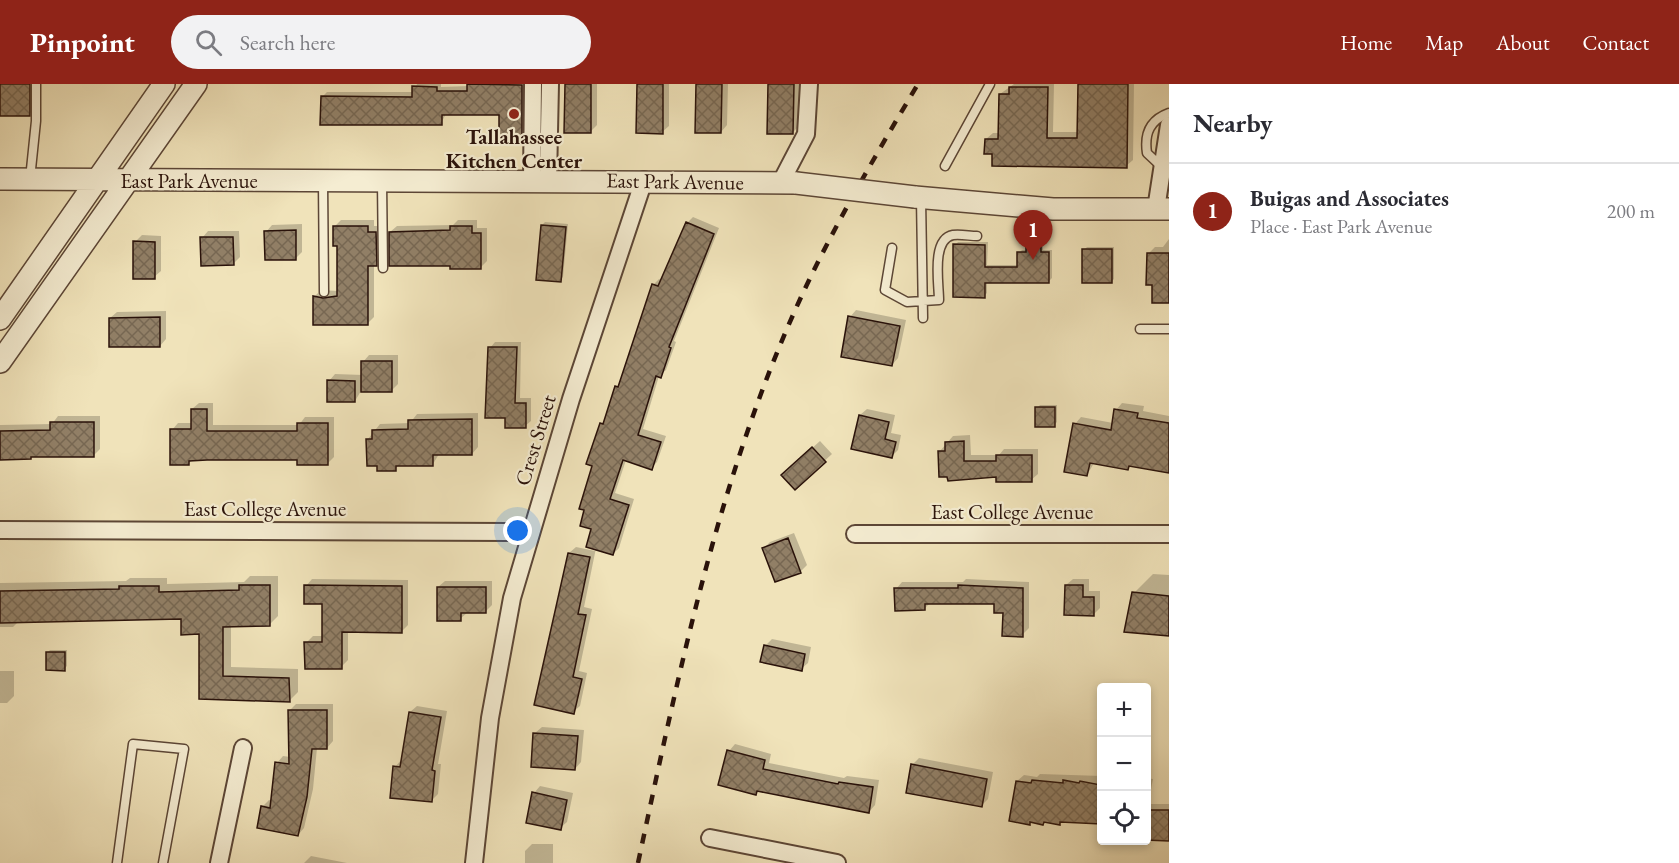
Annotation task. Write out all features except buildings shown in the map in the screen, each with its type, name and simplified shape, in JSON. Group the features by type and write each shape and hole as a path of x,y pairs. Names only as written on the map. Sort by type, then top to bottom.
{"street":[{"path":"0,319 164,84"},
{"path":"0,362 196,84"},
{"path":"533,84 540,180"},
{"path":"540,180 550,84"},
{"path":"788,182 806,134 809,84"},
{"path":"1163,208 1163,168 1169,125"},
{"name":"East Park Avenue","path":"0,179 788,182 1042,208 1163,208"},
{"name":"Crest Street","path":"474,863 490,718 512,597 530,532 644,180"},
{"name":"East College Avenue","path":"0,530 530,532"},
{"name":"East College Avenue","path":"855,534 1169,534"},
{"path":"219,863 243,748"},
{"path":"710,838 837,863"}],"lane":[{"path":"30,179 36,122 36,84"},
{"path":"945,166 990,84"},
{"path":"1163,168 1147,153 1146,135 1156,119 1169,113"},
{"path":"323,180 324,292"},
{"path":"382,180 383,268"},
{"path":"918,197 923,318"},
{"path":"892,248 885,290 907,302 939,300 938,251 943,241 950,236 978,236"},
{"path":"1140,329 1169,329"},
{"path":"117,863 133,744 184,749 164,863"}],"railway":[{"path":"638,863 707,563 753,416 780,344 812,274 850,202 918,84"}],"place":[{"name":"Tallahassee Kitchen Center","path":"514,114"},
{"name":"Buigas and Associates","path":"1033,260"}]}
